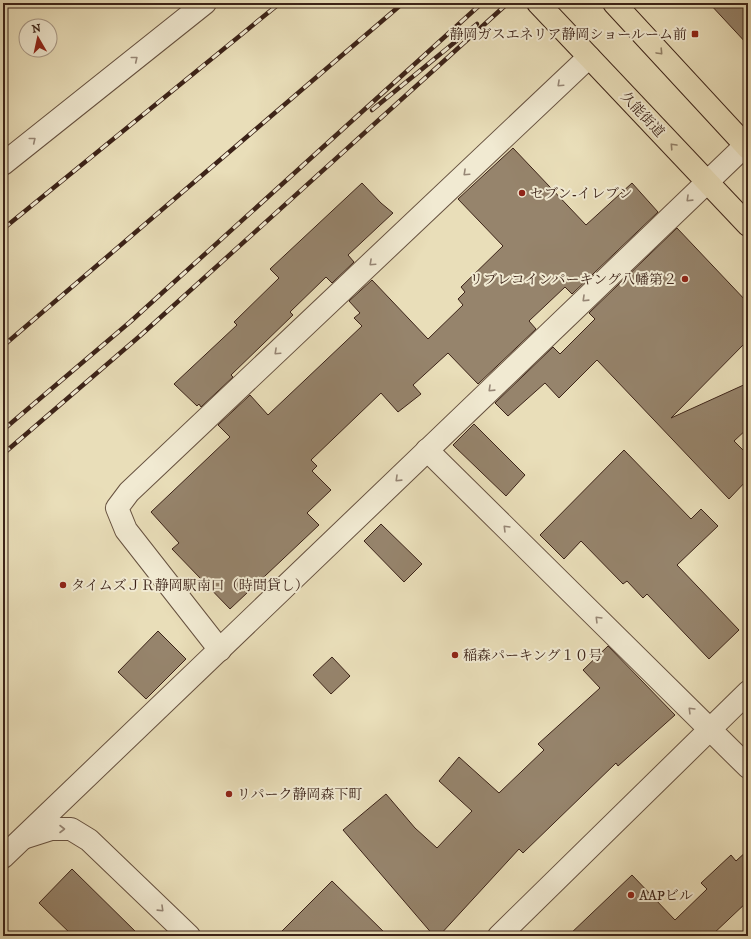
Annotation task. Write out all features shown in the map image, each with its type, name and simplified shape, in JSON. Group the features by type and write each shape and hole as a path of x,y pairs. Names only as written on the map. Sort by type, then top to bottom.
{"main road":[{"name":"久能街道","path":"538,3 748,225"},
{"path":"614,3 747,146"}],"street":[{"path":"3,164 205,3"},
{"path":"220,650 126,530 117,508 135,487 589,57"},
{"path":"3,857 707,182 747,146"},
{"path":"427,450 748,767"},
{"path":"499,936 748,692"},
{"path":"24,837 51,829 71,830 89,840 189,936"}],"building":[{"path":"709,3 748,3 748,45"},
{"path":"513,148 586,225 632,183 658,212 572,294 565,287 529,321 536,329 478,384 448,353 413,385 421,394 398,412 381,393 311,460 317,466 312,471 331,490 307,513 319,525 230,609 172,549 179,543 151,512 230,437 218,425 250,395 268,415 362,326 354,318 360,313 349,301 372,280 428,339 463,305 458,299 465,292 461,287 503,246 458,199"},
{"path":"362,183 393,213 348,255 354,262 332,283 326,277 290,312 293,315 231,375 233,377 201,407 199,404 197,406 174,384 237,325 234,322 279,278 270,269"},
{"path":"677,228 748,303 748,340 671,418 748,383 748,428 734,441 748,455 748,479 729,499 597,360 559,398 545,383 508,416 495,403 553,347 560,354 595,319 589,313"},
{"path":"474,424 525,475 506,496 453,445"},
{"path":"624,450 691,519 701,509 718,526 677,565 739,630 709,659 647,594 643,598 627,581 623,584 581,541 564,559 540,535"},
{"path":"381,524 422,564 404,582 364,541"},
{"path":"158,631 186,659 146,699 118,672"},
{"path":"608,646 675,715 618,766 616,763 523,853 519,849 439,936 434,936 343,830 386,794 415,828 437,848 472,811 439,781 459,757 499,793 544,750 538,744 600,688 583,670"},
{"path":"332,657 350,676 331,694 313,675"},
{"path":"748,850 748,901 711,936 568,936 632,875 675,920 707,889 701,883 731,855 736,861"},
{"path":"72,869 140,936 73,936 39,903"},
{"path":"332,881 388,936 277,936"}],"railway":[{"path":"3,229 280,3"},
{"path":"3,346 403,3"},
{"path":"3,430 130,322 482,3"},
{"path":"3,454 141,335 508,3"},
{"path":"372,110 477,24"}],"place":[{"name":"静岡ガスエネリア静岡ショールーム前","path":"695,34"},
{"name":"セブン-イレブン","path":"522,193"},
{"name":"リブレコインパーキング八幡第２","path":"685,279"},
{"name":"タイムズＪＲ静岡駅南口（時間貸し）","path":"63,585"},
{"name":"稲森パーキング１０号","path":"455,655"},
{"name":"リパーク静岡森下町","path":"229,794"},
{"name":"AAPビル","path":"631,895"}]}
